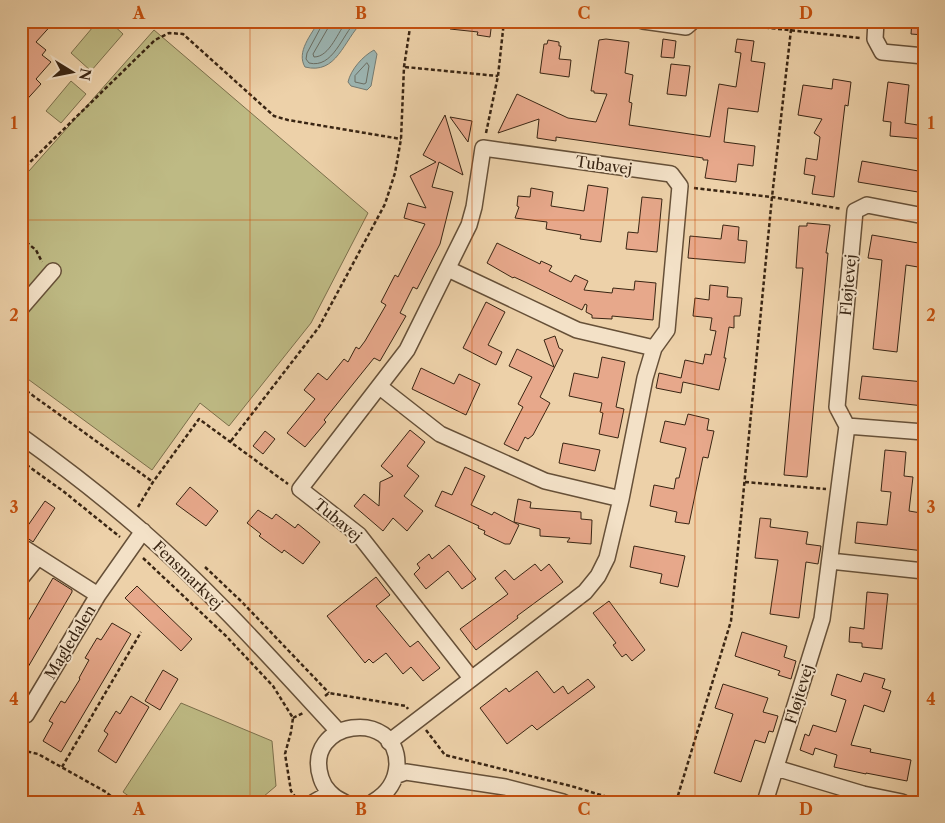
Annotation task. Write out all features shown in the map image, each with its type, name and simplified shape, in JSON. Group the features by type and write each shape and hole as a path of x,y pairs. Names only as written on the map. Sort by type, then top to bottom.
{"street":[{"path":"643,21 686,27 693,21"},
{"path":"876,21 875,39 882,52 924,56"},
{"name":"Tubavej","path":"471,678 359,535 300,489 407,350 469,225 474,207 483,148 670,174 680,186"},
{"path":"389,742 585,592 598,576 607,558 621,499 645,378 654,348 667,330 680,186"},
{"path":"856,212 867,205 924,216"},
{"name":"Fløjtevej","path":"765,802 822,619 847,426 837,407 856,212"},
{"path":"448,269 577,330 654,348"},
{"path":"21,308 53,272"},
{"path":"380,387 440,434 545,481 621,499"},
{"path":"847,426 924,432"},
{"name":"Fensmarkvej","path":"21,436 62,465 143,531 243,629 338,732"},
{"name":"Magledalen","path":"26,715 98,595 143,531"},
{"name":"Magledalen","path":"21,546 98,595"},
{"path":"21,578 38,557"},
{"path":"830,561 924,571"},
{"path":"344,802 330,793 321,778 319,760 322,749 329,739 349,727 366,728 381,734 389,742 395,753 397,764 395,776 391,786 381,800"},
{"path":"776,768 863,794 902,802"},
{"path":"395,776 406,772 496,786 563,802"},
{"path":"314,802 330,793"}],"path":[{"path":"231,441 318,327 385,204 395,174 401,140 404,67 411,21"},
{"path":"483,148 498,76 504,21"},
{"path":"705,21 875,39"},
{"path":"676,802 731,621 772,197 792,21"},
{"path":"21,171 154,40 169,33 183,34 274,116 401,140"},
{"path":"404,67 498,76"},
{"path":"680,186 772,197 856,212"},
{"path":"21,238 36,250 40,260 53,272"},
{"path":"21,387 153,482"},
{"path":"144,513 137,507 199,419 292,487 300,489"},
{"path":"21,461 63,491 132,548 226,636 273,686 293,718 285,754 291,792 299,802"},
{"path":"745,482 840,490"},
{"path":"199,562 242,602 329,693 406,706 445,755 571,786 624,802"},
{"path":"62,767 141,632"},
{"path":"293,718 303,713 329,693"},
{"path":"21,750 38,754 106,792 118,802"}],"shaded area":[{"path":"98,21 109,21 123,34 91,71 71,53"},
{"path":"154,30 368,213 311,323 229,426 200,403 152,470 21,374 21,180"},
{"path":"71,81 86,94 61,123 46,111"},
{"path":"181,703 272,741 276,786 257,802 137,802 123,792"}],"water":[{"path":"319,21 363,21 332,61 325,66 316,68 305,67 302,55 303,50"},
{"path":"374,50 377,54 371,86 367,90 351,86 348,82 355,68 362,59"}],"building":[{"path":"21,21 55,21 36,42 46,50 42,55 51,62 36,79 41,84 21,106"},
{"path":"450,21 492,21 490,37 477,35 478,32 450,29"},
{"path":"912,21 924,21 924,35 911,34"},
{"path":"663,39 676,41 674,58 661,57"},
{"path":"737,39 754,41 751,61 765,63 758,112 728,108 724,142 755,146 753,166 738,164 736,182 705,178 708,160 703,160 703,158 556,137 556,141 537,138 539,119 498,133 517,94 568,118 596,122 607,94 591,91 599,40 629,42 625,73 633,75 629,102 632,103 629,125 710,137 719,84 736,87 741,53 735,52"},
{"path":"548,40 559,42 559,46 561,46 559,59 571,60 569,77 540,73 544,44 547,44"},
{"path":"671,64 690,66 686,96 667,94"},
{"path":"833,79 851,82 848,106 845,105 834,197 812,194 815,176 804,174 806,158 817,160 820,137 814,133 822,119 798,115 803,85 832,89"},
{"path":"888,82 909,85 905,123 924,126 924,139 890,136 891,122 883,121"},
{"path":"445,115 463,175 439,162 432,187 453,192 440,244 417,289 413,287 400,313 406,316 380,361 374,358 324,420 326,422 305,447 287,433 315,399 304,390 318,373 327,380 344,359 348,362 356,347 359,349 365,341 386,305 381,302 395,275 398,277 425,224 404,218 408,203 426,208 410,176 436,162 423,155"},
{"path":"450,117 472,121 468,142"},
{"path":"862,161 924,172 924,193 858,182"},
{"path":"588,185 608,188 601,242 580,239 581,235 546,229 547,222 515,218 519,207 517,206 518,196 530,197 531,188 553,192 551,206 584,211"},
{"path":"642,197 662,199 657,252 626,249 628,232 638,233"},
{"path":"807,223 830,225 807,477 784,475 803,268 796,268 799,226 807,226"},
{"path":"723,225 739,227 738,240 747,241 745,263 688,258 690,236 721,239"},
{"path":"872,235 924,244 924,268 906,265 897,352 873,349 882,260 868,258"},
{"path":"497,243 540,264 541,261 552,266 549,271 571,282 575,275 588,281 584,290 612,293 613,288 634,290 635,281 656,283 653,320 612,316 612,319 592,318 592,315 586,312 587,305 585,304 582,310 513,278 487,263"},
{"path":"710,285 728,287 727,297 742,298 740,316 734,316 734,328 729,327 724,358 726,358 719,390 683,382 681,393 656,388 659,373 681,378 685,360 703,364 705,354 711,355 716,331 710,330 712,318 693,316 695,298 709,300"},
{"path":"486,302 505,312 488,345 502,352 496,365 463,348"},
{"path":"555,336 559,348 563,350 540,397 550,403 533,435 528,439 525,437 518,451 504,444 523,407 518,404 532,377 509,366 517,349 554,367 544,340"},
{"path":"602,357 625,362 616,407 624,409 618,438 599,434 603,413 600,412 602,403 569,396 574,373 598,378"},
{"path":"421,368 454,384 459,374 480,384 466,415 412,389"},
{"path":"862,376 924,382 924,406 859,399"},
{"path":"688,414 709,419 707,430 714,431 708,458 703,457 689,524 675,522 677,512 650,506 654,485 674,489 676,478 679,478 686,448 660,442 665,421 685,425"},
{"path":"410,430 425,442 407,466 419,476 404,496 423,511 407,531 393,518 383,531 354,506 364,494 379,506 380,482 393,476 381,466"},
{"path":"265,431 275,439 263,454 253,446"},
{"path":"563,443 600,450 595,471 559,463"},
{"path":"885,450 906,452 904,476 913,477 909,511 921,513 922,515 920,531 924,531 924,551 855,543 857,522 887,525 891,492 881,491"},
{"path":"465,467 485,476 471,505 492,515 494,512 519,525 510,544 505,544 484,534 485,531 478,528 479,526 435,506 442,491 452,495"},
{"path":"190,487 218,511 206,526 176,504"},
{"path":"518,499 531,502 530,508 581,512 581,519 592,520 591,544 567,542 570,538 540,536 540,529 514,522"},
{"path":"45,501 55,508 33,542 22,534"},
{"path":"258,510 272,519 276,514 295,528 298,524 320,542 303,564 284,550 282,553 259,536 261,534 247,523"},
{"path":"760,518 771,519 770,527 808,532 806,544 821,546 818,564 806,562 799,618 770,614 778,560 755,558"},
{"path":"449,545 476,579 462,589 448,571 426,589 414,574 420,568 417,564 429,554 432,559"},
{"path":"634,546 685,556 678,587 660,583 662,574 630,567"},
{"path":"535,564 541,571 549,564 563,582 517,616 518,618 476,650 460,629 508,594 495,578 505,570 514,580"},
{"path":"376,577 390,595 376,606 410,647 418,641 440,668 423,681 411,667 403,674 386,653 373,663 369,659 365,663 327,616"},
{"path":"53,578 72,590 72,592 21,679 21,633"},
{"path":"137,586 192,639 181,651 125,598"},
{"path":"867,592 888,594 882,649 862,647 862,643 849,642 850,627 864,629"},
{"path":"609,601 645,650 632,661 626,654 622,657 613,645 616,643 593,613"},
{"path":"112,623 131,634 61,752 43,741 53,723 49,721 61,701 65,703 80,679 89,660 85,658 97,638 101,640"},
{"path":"742,632 787,646 784,657 796,661 791,679 778,675 780,671 735,656"},
{"path":"163,670 178,679 160,710 145,701"},
{"path":"537,671 554,693 563,686 568,694 588,679 595,687 537,730 532,725 507,744 480,708 506,688 509,692"},
{"path":"864,673 885,679 882,688 891,691 884,712 864,705 851,745 871,749 870,752 911,760 907,781 834,767 837,755 815,748 813,755 800,750 805,734 809,736 813,725 836,732 846,700 831,695 837,674 861,682"},
{"path":"723,684 768,698 763,712 778,716 773,732 769,731 765,743 755,740 741,782 714,773 733,714 715,708"},
{"path":"131,696 149,707 116,763 98,751 108,734 104,731 116,711 120,714"}]}
